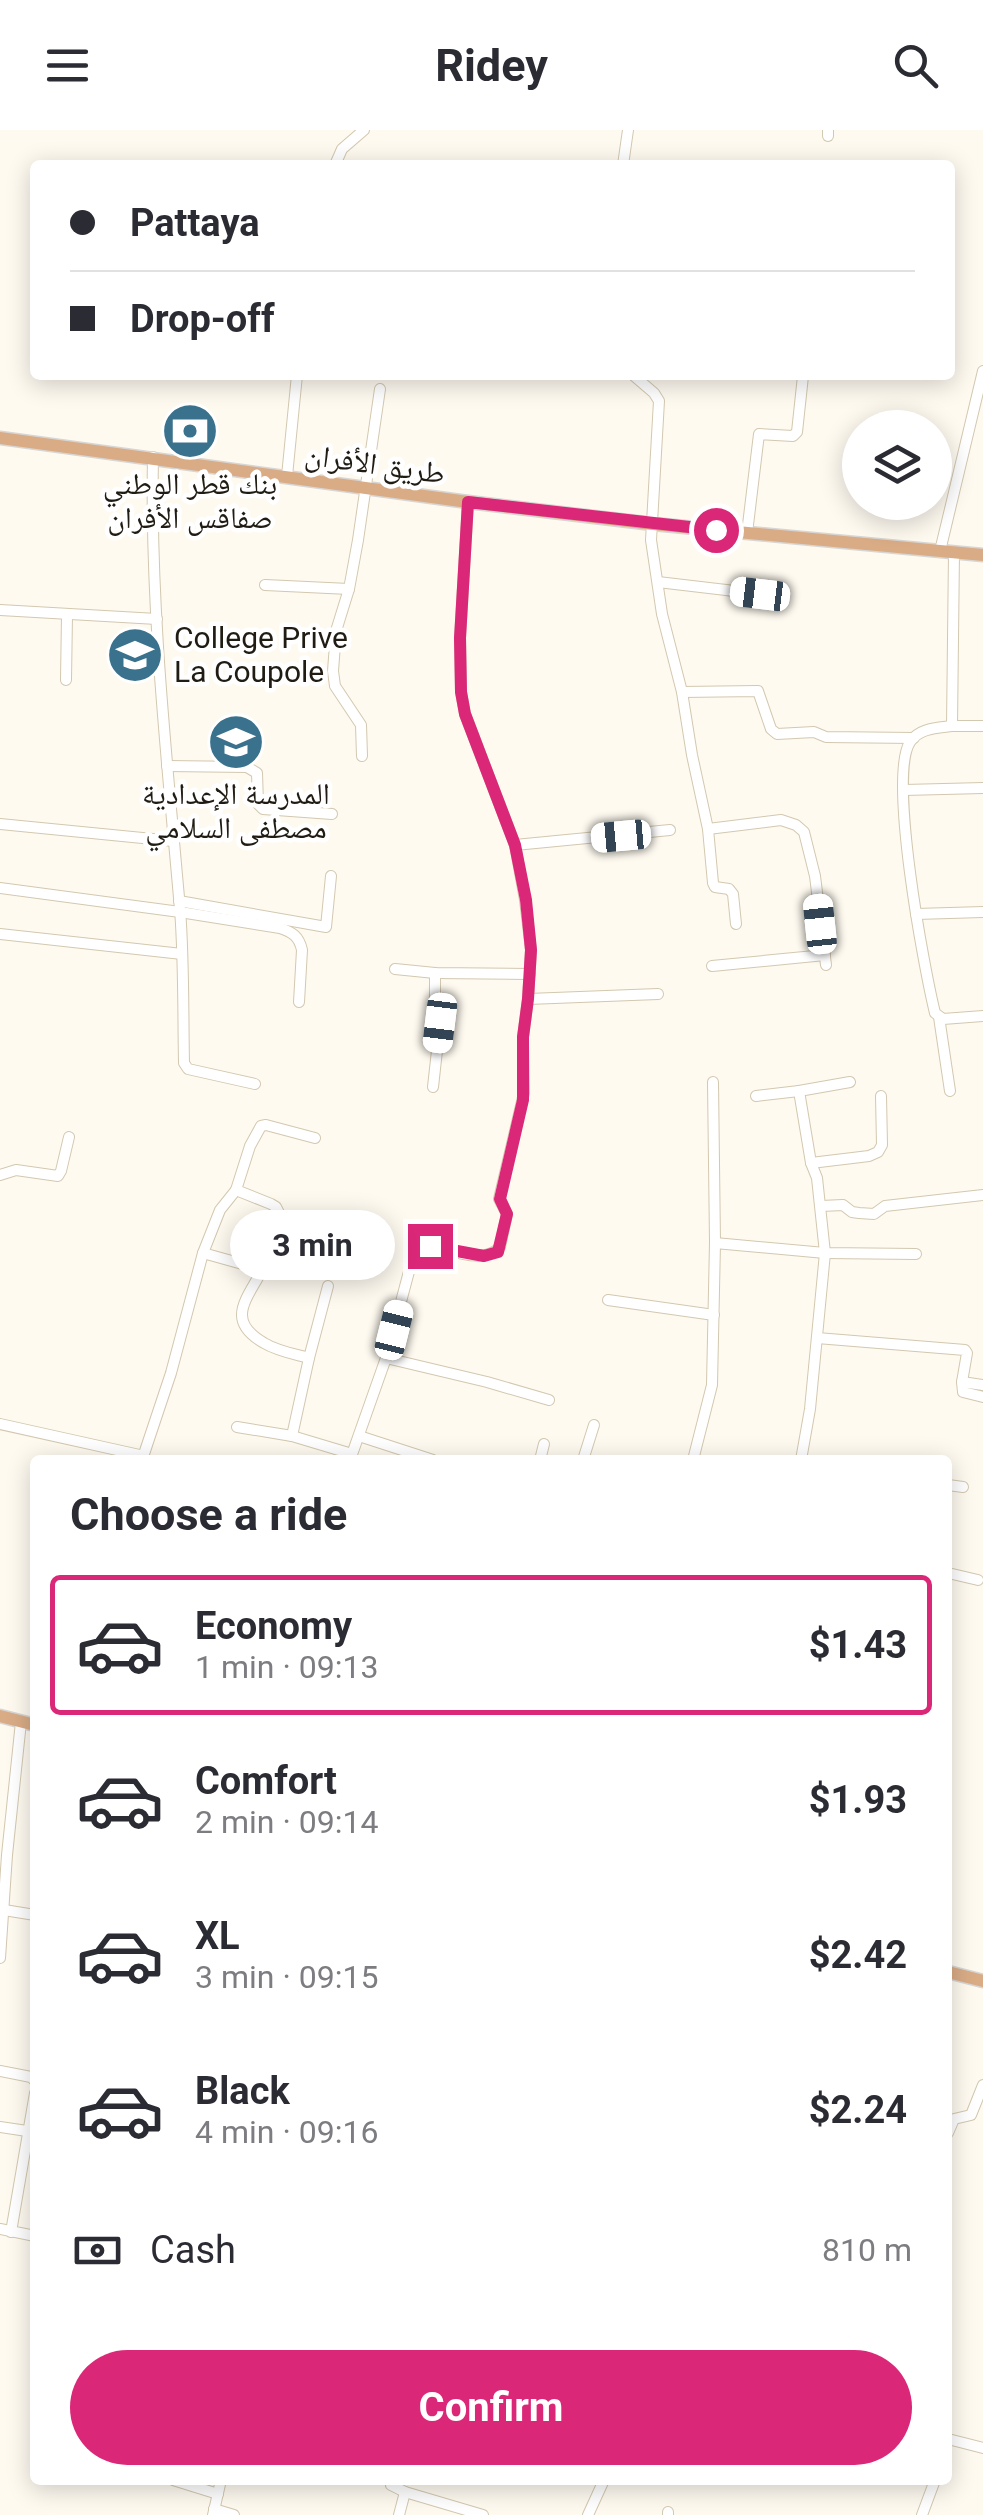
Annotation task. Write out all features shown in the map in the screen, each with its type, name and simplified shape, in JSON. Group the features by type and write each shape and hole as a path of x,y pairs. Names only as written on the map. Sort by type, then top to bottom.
{"main road":[{"name":"طريق الأفران","path":"0,438 468,502 983,555"},
{"path":"0,1716 28,1724"},
{"path":"952,1973 983,1982"}],"street":[{"path":"337,160 342,149 364,130"},
{"path":"624,160 628,130"},
{"path":"952,726 947,551 983,370"},
{"path":"287,476 297,380"},
{"path":"639,380 659,401 652,540 662,614 682,692 708,829 713,883 734,894 736,924"},
{"path":"747,533 759,434 793,436 797,432 803,380"},
{"path":"362,756 361,725 335,686 333,671 336,630 349,589 380,389"},
{"path":"153,458 157,620 180,906 184,1063 188,1069 255,1084"},
{"path":"352,1455 386,1358 411,1264 422,1248 488,1256 498,1252 507,1214 500,1199 523,1100 523,1037 531,950 526,900 515,845 465,714 461,692 468,502"},
{"path":"658,582 760,594"},
{"path":"265,585 349,589"},
{"path":"0,610 157,620"},
{"path":"66,680 67,615"},
{"path":"682,692 758,691 771,729 777,734 814,732 826,738 914,738"},
{"path":"950,1091 907,846 906,751 914,738 927,730 983,726"},
{"path":"167,766 247,767 257,774 258,804 262,809 332,814"},
{"path":"904,790 983,788"},
{"path":"708,829 781,820 804,832 815,876 826,960 712,966"},
{"path":"0,824 172,841"},
{"path":"515,845 670,830"},
{"path":"0,888 180,906 326,927 331,876"},
{"path":"180,906 280,928 296,936 302,950 299,1002"},
{"path":"916,914 983,912"},
{"path":"0,934 182,954"},
{"path":"395,969 530,974"},
{"path":"433,1088 440,1023 435,972"},
{"path":"528,999 658,994"},
{"path":"939,1017 983,1016"},
{"path":"694,1455 712,1385 716,1243 713,1082"},
{"path":"756,1096 850,1082"},
{"path":"799,1091 817,1178 825,1252 802,1455"},
{"path":"811,1163 878,1152 882,1145 881,1096"},
{"path":"144,1455 203,1253 220,1210 236,1190 250,1146 266,1124 315,1138"},
{"path":"0,1175 16,1170 58,1176 69,1137"},
{"path":"236,1190 271,1204 280,1214 280,1225 260,1273 244,1299 242,1321 262,1342 309,1358"},
{"path":"821,1206 843,1205 852,1212 874,1214 885,1206 983,1195"},
{"path":"716,1243 825,1252 916,1254"},
{"path":"203,1253 260,1273"},
{"path":"292,1436 328,1286"},
{"path":"608,1300 714,1315"},
{"path":"817,1338 964,1349 963,1392 983,1397"},
{"path":"386,1358 549,1400"},
{"path":"962,1382 983,1385"},
{"path":"0,1424 130,1455"},
{"path":"585,1455 594,1425"},
{"path":"237,1427 292,1436 345,1455"},
{"path":"359,1436 418,1455"},
{"path":"541,1455 544,1444"},
{"path":"952,1486 963,1487"},
{"path":"952,1574 978,1580"},
{"path":"0,1958 7,1855 28,1724"},
{"path":"4,1910 30,1913"},
{"path":"0,2071 30,2078"},
{"path":"952,2124 954,2120 971,2115 983,2086"},
{"path":"30,2117 5,2231 30,2235"},
{"path":"0,2126 27,2131"},
{"path":"952,2443 983,2448"},
{"path":"188,2485 218,2494"},
{"path":"220,2485 214,2512 234,2515"},
{"path":"393,2485 483,2515"},
{"path":"588,2515 602,2485"},
{"path":"922,2515 933,2485"},
{"path":"398,2515 406,2492"}],"place":[{"name":"بنك قطر الوطني صفاقس الأفران","path":"190,431"},
{"name":"College Prive La Coupole","path":"135,655"},
{"name":"المدرسة الإعدادية مصطفى السلامي","path":"236,742"}],"route":[{"path":"430,1246 484,1256 498,1252 507,1214 500,1199 523,1100 523,1037 531,950 515,845 465,714 461,692 468,502 716,530"}]}
